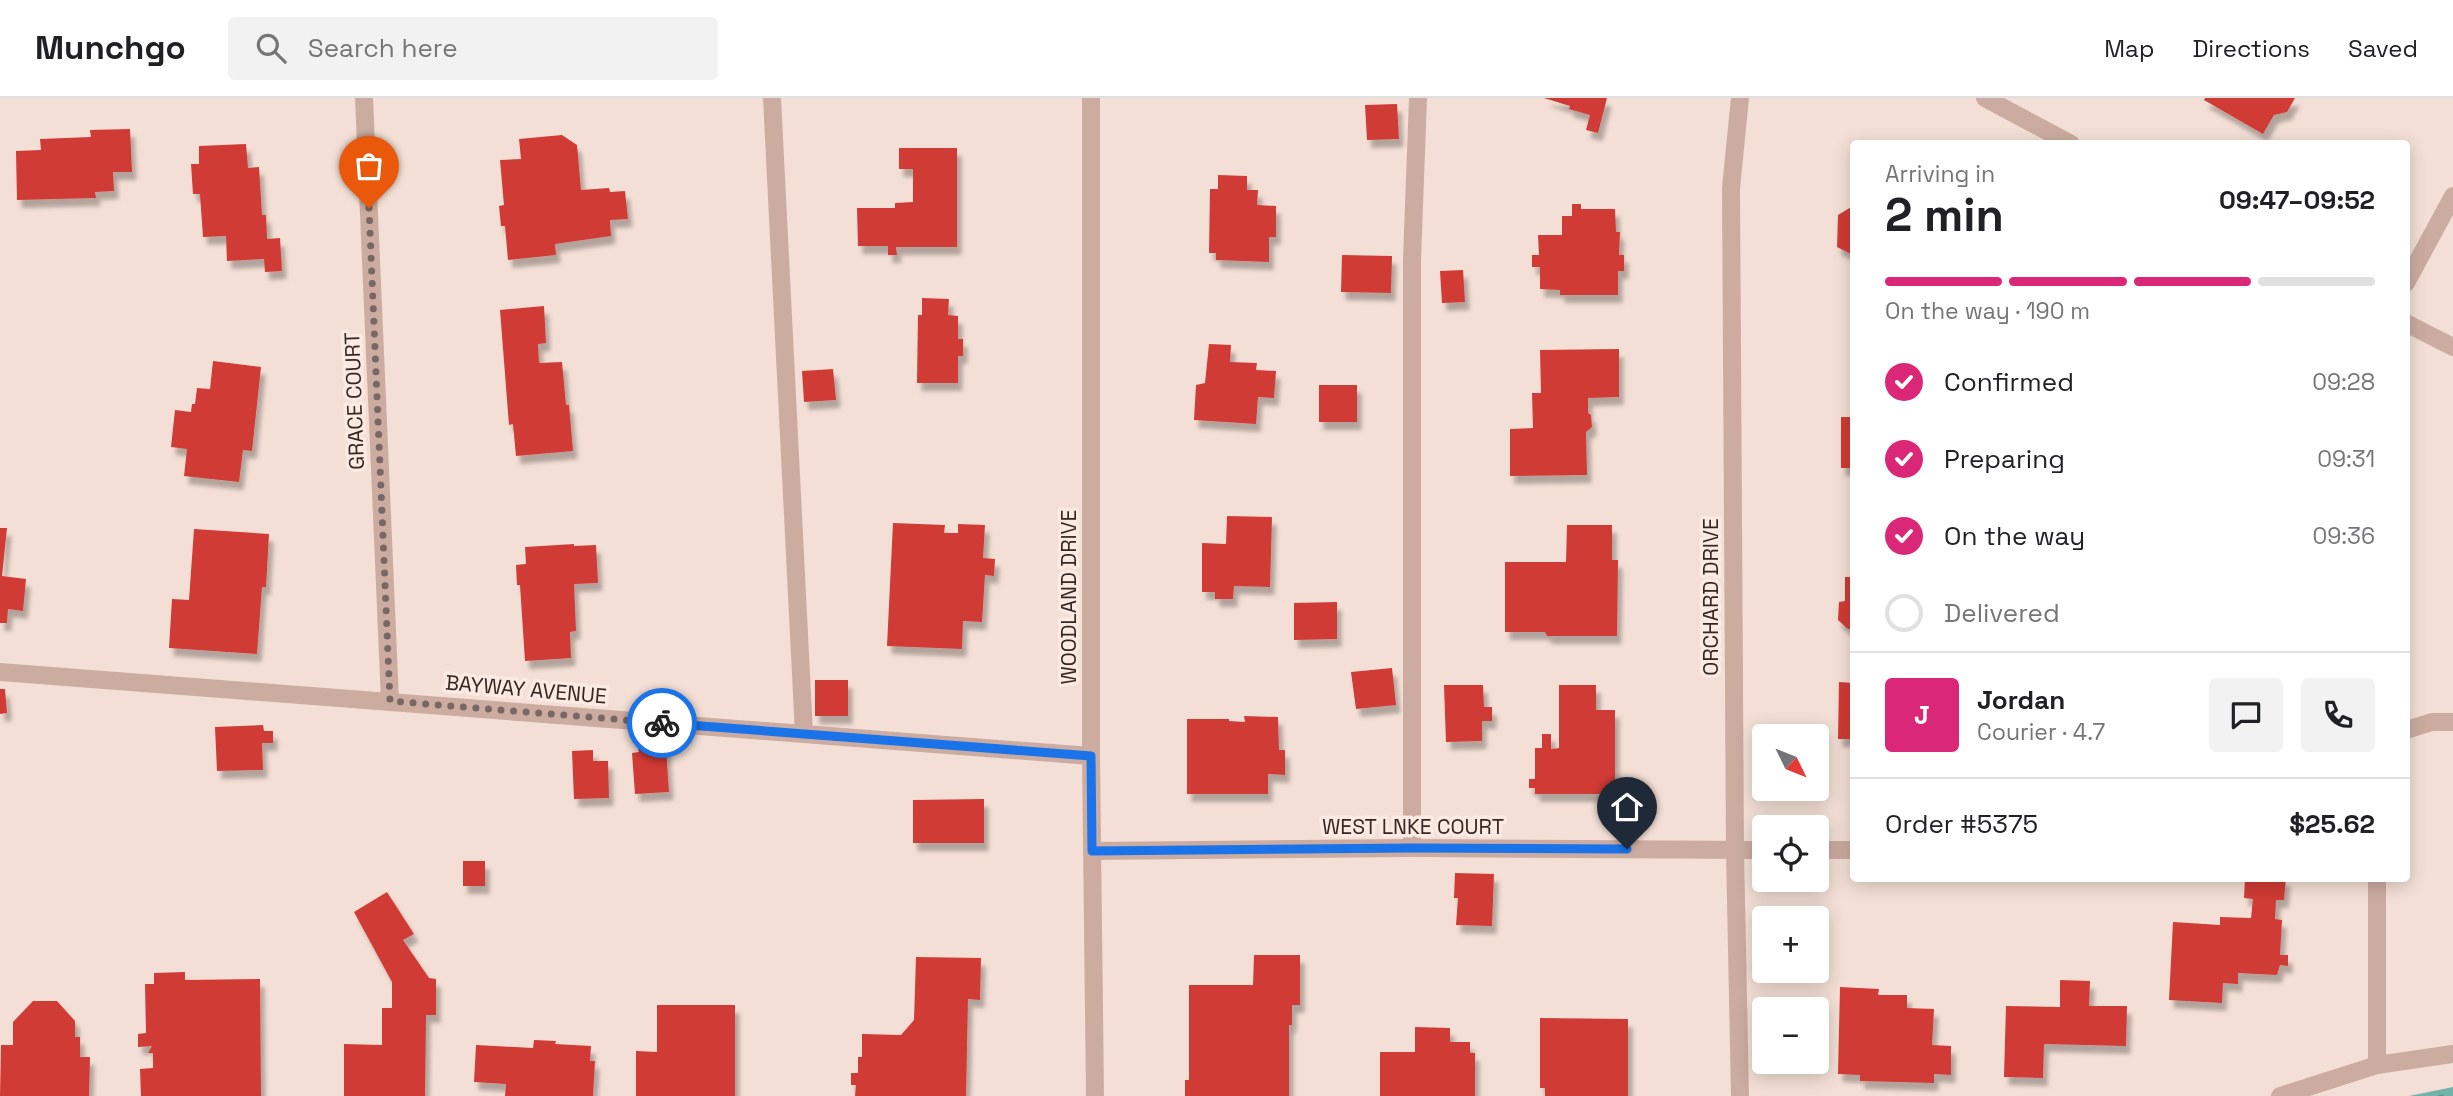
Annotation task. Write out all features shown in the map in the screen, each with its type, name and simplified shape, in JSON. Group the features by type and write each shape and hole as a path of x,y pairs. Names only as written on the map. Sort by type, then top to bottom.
{"street":[{"name":"GRACE COURT","path":"364,98 390,701"},
{"path":"772,98 804,734"},
{"name":"WOODLAND DRIVE","path":"1091,98 1091,756 1095,1096"},
{"path":"1412,848 1412,260 1418,98"},
{"name":"ORCHARD DRIVE","path":"1740,98 1731,188 1735,850 1740,1096"},
{"path":"1985,98 2059,140"},
{"path":"2410,276 2453,196"},
{"path":"2410,325 2453,346"},
{"name":"BAYWAY AVENUE","path":"0,672 1091,756"},
{"path":"2410,729 2432,722 2453,722"},
{"name":"WEST LNKE COURT","path":"1092,851 1412,848 1752,850"},
{"path":"1829,850 1850,850"},
{"path":"2376,1065 2377,882"},
{"path":"2280,1096 2376,1065 2453,1054"}],"water":[{"path":"2453,1087 2453,1096 2409,1096"}],"building":[{"path":"1544,98 1607,98 1598,133 1586,130 1590,115"},
{"path":"2295,98 2287,112 2274,115 2263,134 2204,100"},
{"path":"1397,104 1399,139 1367,140 1365,105"},
{"path":"130,129 132,172 113,172 114,191 95,192 96,198 17,200 16,151 41,150 40,139 91,137 90,130"},
{"path":"562,135 577,145 581,190 609,188 610,192 625,191 628,219 610,220 611,236 555,244 556,255 508,260 505,226 501,226 499,206 504,205 500,160 521,159 519,139"},
{"path":"246,144 248,168 259,167 262,215 266,215 267,239 280,238 282,271 265,272 264,259 227,261 226,236 203,237 200,194 193,194 191,164 199,164 199,146"},
{"path":"899,148 957,148 957,247 896,247 897,255 888,255 888,246 858,246 857,208 895,208 895,203 913,202 913,169 899,169"},
{"path":"1218,175 1247,176 1247,190 1258,190 1257,205 1276,206 1276,237 1269,237 1269,262 1216,260 1216,253 1209,253 1210,189 1218,189"},
{"path":"1572,204 1581,204 1581,209 1615,209 1616,232 1620,232 1619,255 1624,255 1624,271 1618,271 1618,295 1560,295 1560,290 1540,289 1540,267 1532,267 1532,255 1539,255 1538,235 1562,235 1562,216 1572,216"},
{"path":"1850,208 1850,254 1837,247 1838,215"},
{"path":"1342,255 1392,256 1391,293 1341,292"},
{"path":"1463,270 1465,302 1442,303 1440,271"},
{"path":"922,298 949,299 948,315 958,316 958,339 963,339 963,356 958,356 958,383 917,383 918,315 922,315"},
{"path":"544,306 546,343 538,344 539,363 562,362 573,451 516,456 513,424 509,425 500,310"},
{"path":"1209,344 1231,345 1230,362 1257,363 1256,370 1276,371 1274,398 1258,397 1256,424 1194,420 1196,385 1205,383"},
{"path":"1619,349 1619,397 1588,398 1592,427 1586,432 1587,475 1510,476 1510,429 1533,428 1532,393 1541,393 1540,350"},
{"path":"213,361 261,367 252,451 243,450 239,482 184,476 187,449 171,447 175,410 191,412 197,388 210,389"},
{"path":"833,369 836,400 804,402 802,371"},
{"path":"1319,385 1357,385 1357,422 1319,422"},
{"path":"1841,417 1850,417 1850,468 1841,468"},
{"path":"1227,516 1272,517 1270,587 1234,586 1233,599 1215,599 1215,592 1202,592 1202,543 1226,544"},
{"path":"893,523 945,525 944,533 958,533 958,524 985,525 983,558 995,559 994,576 985,575 982,622 963,621 962,649 887,646"},
{"path":"1567,525 1612,525 1612,560 1618,560 1617,636 1547,636 1545,632 1505,632 1505,562 1566,562"},
{"path":"0,528 7,528 2,576 26,579 23,611 8,609 7,623 0,623"},
{"path":"194,529 269,534 266,587 262,587 257,654 169,648 172,599 189,600"},
{"path":"596,545 598,583 574,584 576,631 570,632 571,658 525,661 520,585 517,585 516,565 526,564 525,547"},
{"path":"1845,577 1850,577 1850,629 1838,620 1839,602 1845,601"},
{"path":"1337,602 1337,639 1294,640 1294,603"},
{"path":"1392,668 1396,705 1356,709 1351,672"},
{"path":"815,680 848,680 848,716 815,716"},
{"path":"1839,682 1850,683 1850,739 1838,739"},
{"path":"1444,685 1483,685 1484,707 1492,707 1492,721 1482,721 1482,741 1446,742"},
{"path":"1559,685 1596,685 1596,710 1615,710 1615,794 1535,794 1535,788 1529,788 1529,779 1535,779 1535,748 1542,748 1542,734 1551,734 1551,749 1559,748"},
{"path":"0,689 5,689 7,713 0,714"},
{"path":"1244,716 1278,717 1279,750 1285,750 1285,775 1268,774 1268,794 1187,794 1187,719 1229,719 1245,722"},
{"path":"263,725 264,731 273,731 273,743 262,743 263,770 217,771 215,727"},
{"path":"666,747 669,792 635,794 632,753 639,752 638,749"},
{"path":"593,750 593,761 608,761 609,798 574,799 572,751"},
{"path":"984,799 984,843 913,843 913,800"},
{"path":"463,861 485,861 485,886 463,886"},
{"path":"1455,873 1494,874 1492,926 1456,925 1458,898 1454,898"},
{"path":"2245,882 2286,882 2284,900 2276,900 2275,919 2282,920 2280,955 2288,955 2288,966 2280,965 2277,975 2238,973 2238,984 2223,983 2222,1003 2169,1000 2173,922 2220,925 2220,917 2251,918 2253,899 2244,898"},
{"path":"387,892 414,934 403,940 429,978 436,979 436,1015 426,1015 425,1096 344,1096 344,1044 382,1045 382,1008 392,1008 392,982 354,912"},
{"path":"1254,955 1300,955 1300,1005 1292,1005 1292,1025 1289,1025 1289,1096 1185,1096 1185,1080 1189,1080 1189,985 1253,985"},
{"path":"916,957 981,958 980,1000 968,999 966,1096 855,1096 856,1085 851,1085 851,1073 858,1073 858,1057 862,1057 862,1034 901,1035 914,1020"},
{"path":"185,972 185,980 260,979 261,1096 141,1096 140,1069 153,1068 153,1053 148,1053 152,1046 138,1047 138,1034 146,1033 145,984 154,984 154,973"},
{"path":"2060,980 2090,981 2089,1006 2127,1006 2126,1046 2044,1044 2043,1078 2004,1077 2006,1006 2060,1007"},
{"path":"1840,987 1879,989 1878,995 1907,995 1907,1008 1934,1009 1932,1045 1951,1046 1951,1075 1934,1074 1934,1083 1860,1081 1860,1075 1838,1074"},
{"path":"33,1001 57,1001 75,1021 75,1037 80,1037 80,1057 90,1057 89,1096 0,1096 1,1045 13,1045 13,1022"},
{"path":"657,1005 735,1005 735,1096 636,1096 636,1051 657,1052"},
{"path":"1540,1018 1628,1019 1628,1096 1545,1096 1545,1088 1540,1088"},
{"path":"1415,1027 1450,1028 1450,1042 1470,1042 1470,1053 1475,1053 1475,1096 1380,1096 1380,1052 1415,1052"},
{"path":"534,1040 591,1046 590,1061 595,1061 593,1096 505,1096 506,1084 474,1082 476,1045 533,1048"}],"way so far":[{"path":"369,208 390,701 662,723"}],"route":[{"path":"662,723 1091,756 1092,851 1627,849"}]}
